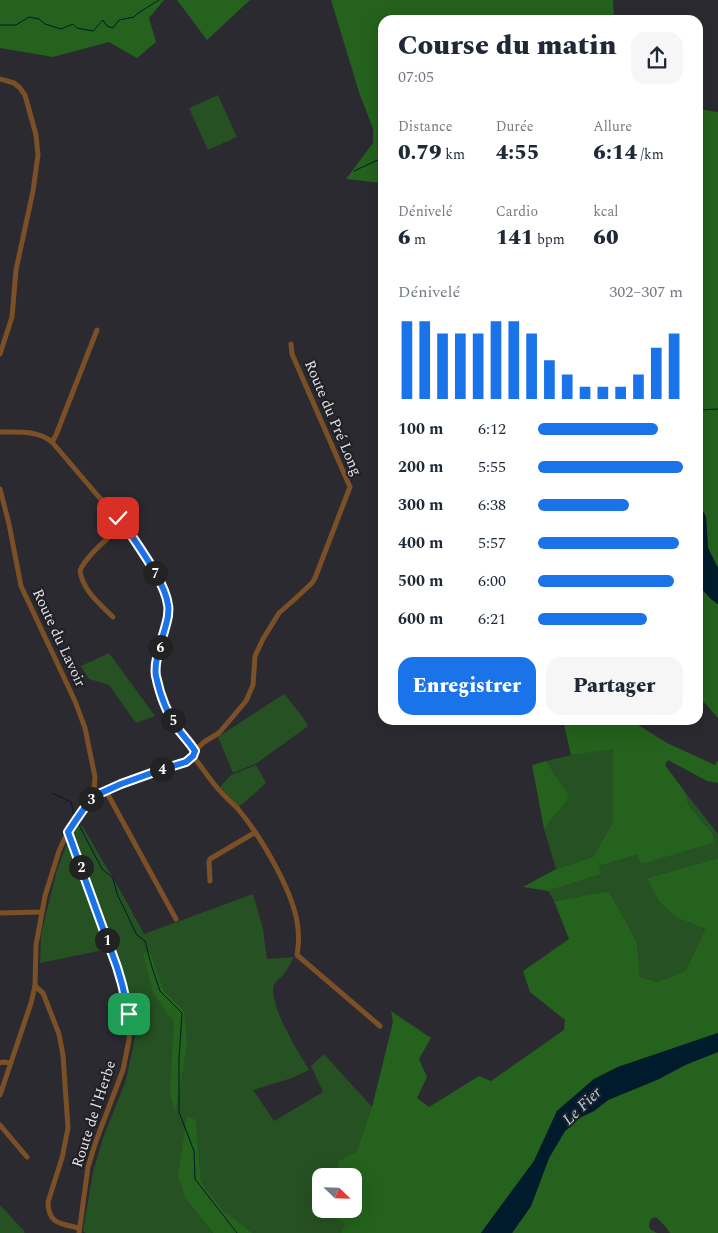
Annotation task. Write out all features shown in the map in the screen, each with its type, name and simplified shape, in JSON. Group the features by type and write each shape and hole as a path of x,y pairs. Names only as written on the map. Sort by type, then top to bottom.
{"street":[{"path":"0,79 14,83 25,95 36,135 38,155 33,191 16,270 12,317 0,354"},
{"path":"52,442 97,330"},
{"name":"Route du Pré Long","path":"92,797 121,784 186,762 204,742 218,733 246,701 253,685 255,656 279,613 315,578 350,487 292,354 290,344"},
{"path":"0,432 32,433 45,437 52,442 124,524 155,572 168,603 168,617 157,660 156,674 160,692 167,708 177,728 192,746 194,754 215,786 238,810 270,856 281,877 294,910 298,930 299,947 297,955 380,1026"},
{"name":"Route du Lavoir","path":"0,489 21,586 75,701 85,728 95,777 92,797"},
{"path":"113,617 91,595 80,572 82,565 105,540 124,524"},
{"path":"106,791 176,919"},
{"path":"0,1095 35,986 36,945 45,896 59,851 68,832 92,797"},
{"name":"Route de l'Herbe","path":"68,832 117,967 130,1022 129,1040 123,1070 96,1141 88,1168 78,1230"},
{"path":"210,882 210,859 254,832"},
{"path":"0,913 41,912"},
{"path":"35,986 43,994 59,1034 63,1055 68,1128 62,1158 48,1202 48,1209 50,1215 58,1223 78,1230"},
{"path":"0,1063 11,1063"},
{"path":"0,1125 27,1157"}],"green space":[{"path":"0,0 164,0 149,18 156,42 137,58 109,42 53,57 0,48"},
{"path":"177,0 250,0 207,40"},
{"path":"331,0 613,0 614,15 378,15 378,183 346,179 373,143 373,129 359,92"},
{"path":"218,95 237,137 208,150 189,108"},
{"path":"703,110 718,112 718,568 708,548 706,517 703,511"},
{"path":"703,590 718,604 718,718 703,701"},
{"path":"109,653 155,716 136,723 109,685 89,679 81,666"},
{"path":"284,694 308,726 257,763 233,773 218,737"},
{"path":"564,725 638,725 667,743 715,765 718,760 718,783 707,781 668,760 665,765 685,792 689,806 713,834 713,843 641,864 637,855 599,866 602,874 548,891 523,887 556,869 593,857 613,822 613,749 571,755"},
{"path":"613,748 613,822 593,857 556,869 544,829 570,797 546,761"},
{"path":"546,761 570,797 544,829 532,765"},
{"path":"256,765 266,783 239,807 220,787 231,775"},
{"path":"685,792 718,834 718,858 647,878 677,918 705,929 686,970 658,982 640,977 637,942 609,891 554,901 548,891 602,874 599,866 637,855 641,864 713,834 689,806"},
{"path":"78,823 83,827 144,934 253,894 263,929 267,959 294,957 283,975 275,983 273,993 280,1016 309,1070 292,1078 253,1090 274,1121 323,1092 311,1066 324,1054 372,1107 356,1152 338,1161 337,1168 312,1168 312,1218 335,1218 345,1224 341,1233 253,1233 222,1211 201,1182 196,1120 186,1199 213,1233 86,1233 83,1231 93,1172 103,1138 126,1080 136,1033 132,1009 113,948 40,963 41,934 57,870 67,843"},
{"path":"718,858 718,1033 618,1067 594,1079 557,1111 534,1161 481,1233 341,1233 345,1224 335,1218 362,1218 362,1168 337,1168 338,1161 356,1152 372,1107 393,1022 391,1011 431,1038 419,1059 427,1077 417,1098 429,1107 479,1076 491,1081 564,1030 565,1020 530,992 523,971 569,939 554,901 609,891 637,942 640,977 658,982 686,970 705,929 677,918 659,901 647,878"},
{"path":"150,952 164,991 184,1011 187,1045 175,1114 170,1092 174,1022 153,993 143,953"},
{"path":"718,1052 718,1233 670,1233 656,1217 651,1219 649,1225 650,1229 657,1233 512,1233 531,1206 549,1158 565,1131 579,1118 594,1111 608,1100"},
{"path":"187,1116 196,1120 201,1182 223,1211 253,1233 213,1233 186,1199 178,1176"},
{"path":"0,1205 25,1232 24,1233 0,1233"}],"water":[{"path":"703,511 706,517 708,548 718,568 718,604 703,590"},
{"name":"Le Fier","path":"718,1033 718,1052 608,1100 594,1111 579,1118 565,1131 549,1158 531,1206 512,1233 481,1233 534,1161 557,1111 594,1079 618,1067"}],"waterway":[{"path":"0,25 16,25 29,17 39,19 45,24 61,29 73,24 77,28 93,31 103,20 107,26 113,28 119,20 134,17 159,0"},
{"path":"354,171 378,160"},
{"path":"703,410 718,409"},
{"path":"52,793 71,802 74,814"},
{"path":"78,823 102,869 113,878 117,894 137,935 145,941 160,991 182,1013 179,1059 179,1112 194,1151 195,1179 237,1233"}],"route":[{"path":"118,518 124,524 155,572 165,593 169,608 168,617 157,660 156,674 160,692 177,728 195,751 191,759 186,762 121,784 92,797 68,832 117,967 129,1014"}]}
